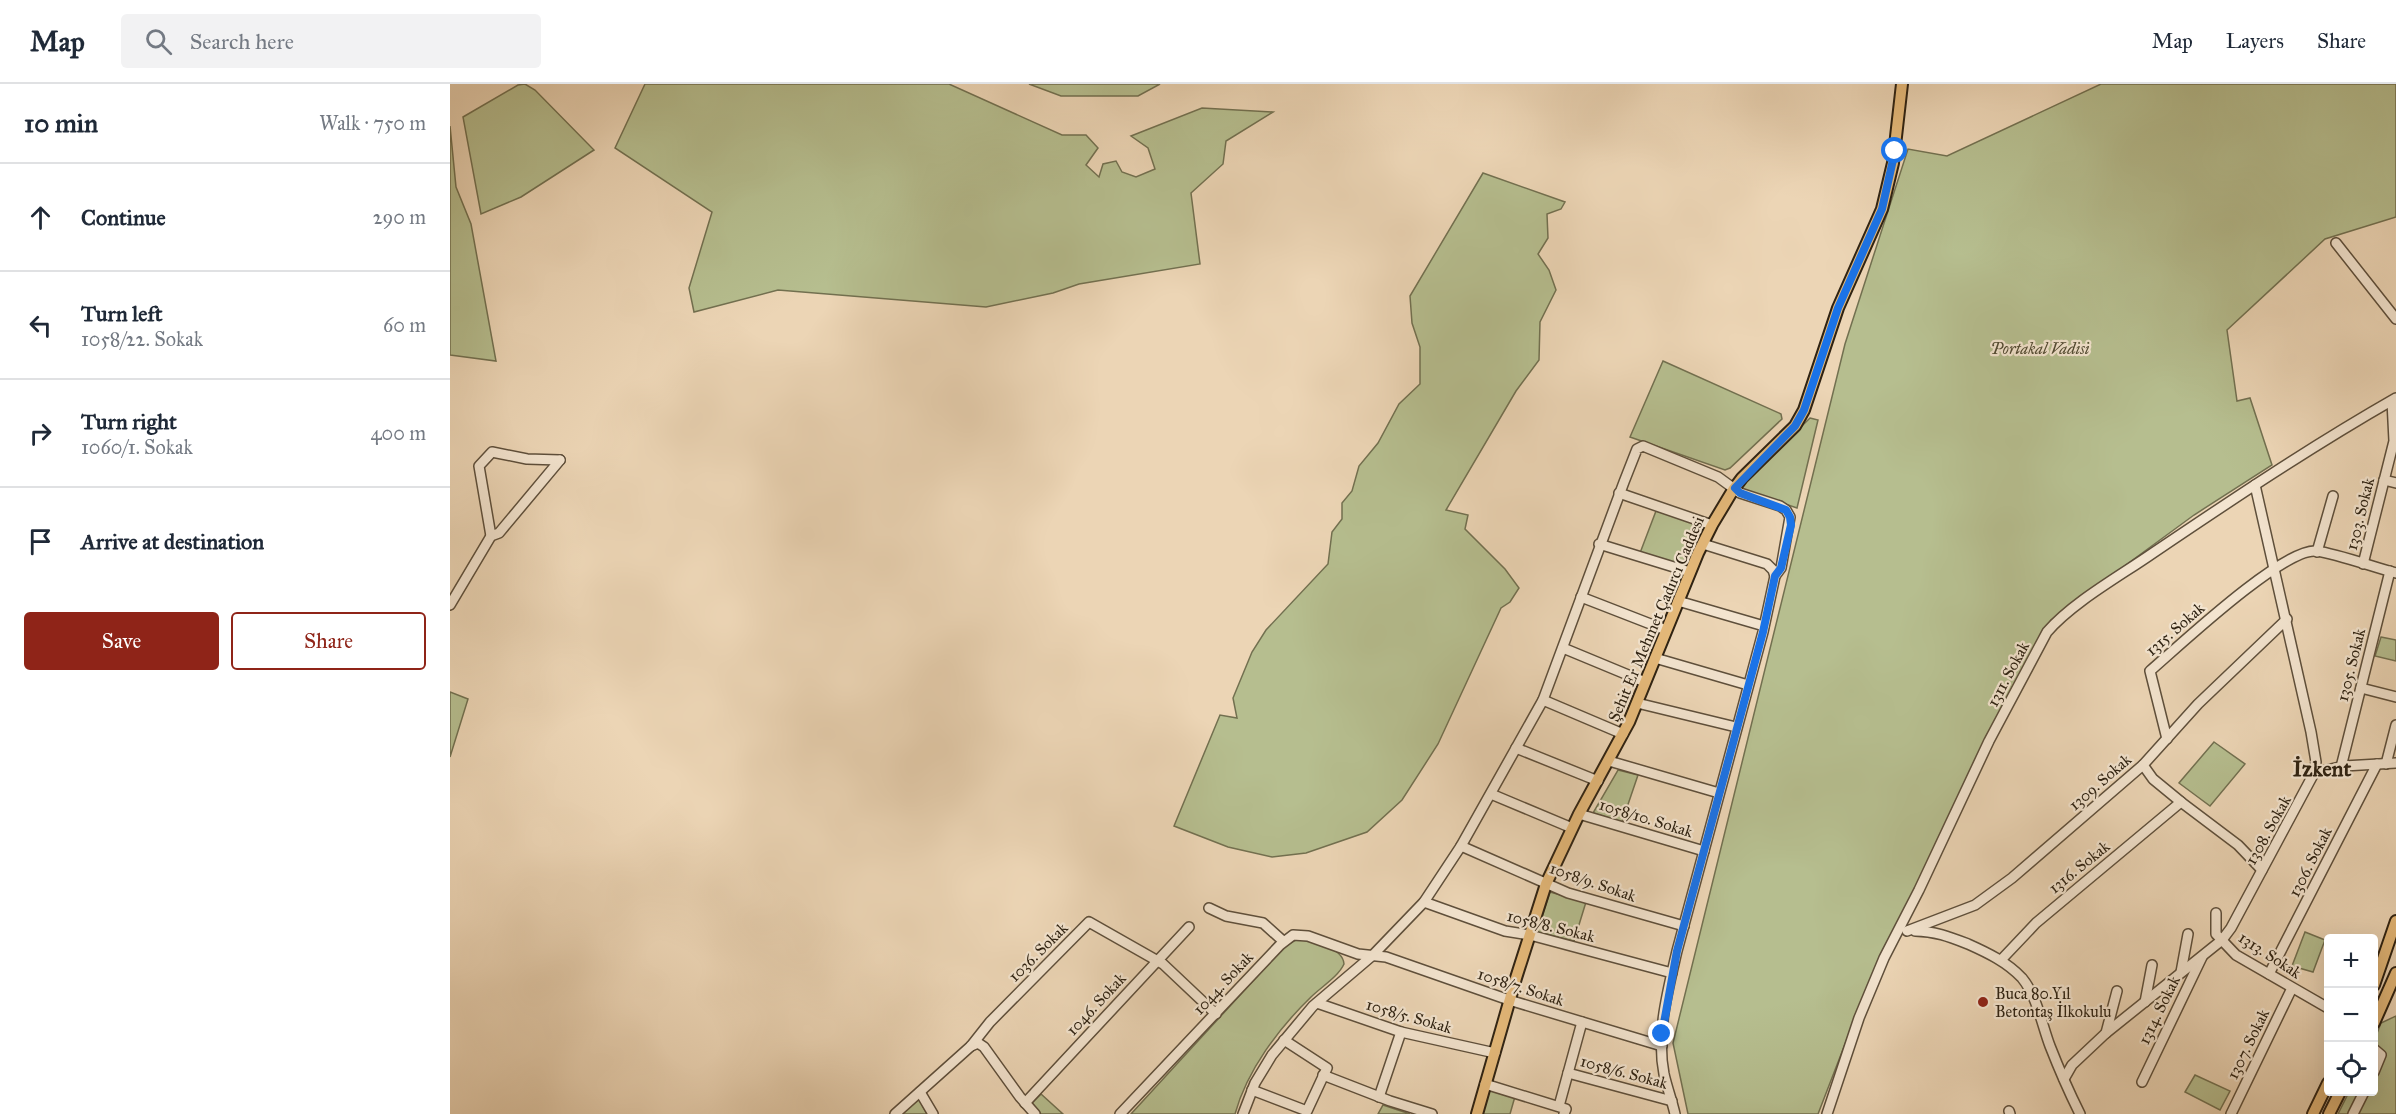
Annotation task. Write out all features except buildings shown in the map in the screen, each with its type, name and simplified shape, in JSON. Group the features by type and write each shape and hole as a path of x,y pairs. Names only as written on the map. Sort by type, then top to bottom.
{"main road":[{"name":"Şehit Er Mehmet Çadırcı Caddesi","path":"1477,1114 1509,1000 1546,884 1579,814 1623,735 1703,544 1735,488 1795,426 1804,410 1838,308 1882,209 1893,163 1902,84"},
{"path":"2378,971 2396,921"},
{"path":"2378,1012 2396,973"},
{"path":"2313,1114 2324,1091"},
{"path":"2329,1114 2338,1096"}],"street":[{"path":"2336,243 2396,319"},
{"name":"1303. Sokak","path":"2363,564 2394,441 2394,399"},
{"name":"1311. Sokak","path":"1827,1114 1859,1018 1892,941 1920,890 1989,741 2047,632 2056,621 2099,590 2255,485 2328,436 2394,399"},
{"path":"1243,1114 1264,1067 1284,1040 1317,1003 1373,956 1424,902 1461,846 1543,700 1599,544 1640,446 1652,448 1718,477 1740,493 1786,510 1791,525 1781,568 1775,576 1764,626 1672,973 1664,1012 1662,1046 1664,1073 1676,1114"},
{"path":"450,605 491,536 499,533 560,460 527,459 492,452 479,466 491,536"},
{"path":"2384,480 2396,483"},
{"name":"1308. Sokak","path":"2064,1080 2072,1065 2106,1033 2204,952 2222,940 2231,928 2314,773 2316,762 2312,732 2255,485"},
{"path":"1619,493 1712,525"},
{"path":"2317,552 2333,496"},
{"path":"1599,544 1690,572"},
{"path":"1703,544 1767,564 1772,568 1775,576"},
{"path":"2275,567 2314,551 2393,572"},
{"name":"1315. Sokak","path":"2167,739 2150,671 2214,615 2275,567"},
{"name":"1305. Sokak","path":"2341,767 2393,572"},
{"path":"1581,597 1666,630"},
{"path":"1678,601 1764,626"},
{"name":"1309. Sokak","path":"1892,941 1907,932 1975,905 2012,878 2143,765 2198,704 2287,619"},
{"path":"1563,648 1645,682"},
{"path":"1655,658 1748,685"},
{"path":"2361,688 2396,697"},
{"path":"1543,700 1623,735"},
{"path":"1637,703 1736,727"},
{"name":"1306. Sokak","path":"2269,974 2387,764 2396,725"},
{"path":"1516,748 1598,781"},
{"path":"1609,761 1719,793"},
{"path":"2314,773 2341,767 2387,764"},
{"path":"2143,765 2153,779 2238,845 2262,870"},
{"path":"1491,794 1572,828"},
{"name":"1316. Sokak","path":"2001,960 2036,923 2181,802"},
{"name":"1058/10. Sokak","path":"1579,814 1704,851"},
{"name":"1058/9. Sokak","path":"1461,846 1568,893 1684,926"},
{"name":"1058/8. Sokak","path":"1424,902 1505,932 1530,936 1672,973"},
{"path":"1209,908 1226,916 1263,922 1283,942 1293,935 1308,936 1358,954 1373,956"},
{"name":"1313. Sokak","path":"2216,913 2217,934 2236,955 2324,1006"},
{"name":"1036. Sokak","path":"895,1114 971,1046 990,1023 1089,922 1157,961 1216,1014"},
{"name":"1046. Sokak","path":"1025,1102 1189,927"},
{"path":"1907,932 1932,931 1945,935 2001,960 2022,978 2029,988 2064,1080 2080,1114"},
{"path":"2181,972 2188,934"},
{"name":"1044. Sokak","path":"1120,1114 1283,942"},
{"name":"1314. Sokak","path":"2142,1082 2204,952"},
{"name":"1058/7. Sokak","path":"1373,956 1386,957 1509,1000 1662,1046"},
{"path":"2145,1002 2152,964"},
{"name":"1307. Sokak","path":"2231,1114 2292,988"},
{"path":"2106,1033 2117,991"},
{"name":"1058/5. Sokak","path":"1317,1003 1401,1032 1495,1053"},
{"path":"1485,1084 1562,1110 1568,1073 1581,1022"},
{"path":"1379,1097 1401,1032"},
{"path":"1252,1090 1310,1112 1326,1068 1284,1040"},
{"path":"971,1046 978,1043 984,1047 1035,1114"},
{"name":"1058/6. Sokak","path":"1568,1073 1672,1101"},
{"path":"1323,1075 1379,1097 1432,1114"},
{"path":"920,1092 933,1114"},
{"path":"2354,1114 2362,1096"}],"green space":[{"path":"525,84 535,90 594,150 521,197 481,214 463,117 518,85"},
{"path":"645,84 949,84 1062,135 1086,135 1098,148 1086,165 1099,177 1103,164 1116,161 1122,172 1136,177 1155,169 1148,148 1131,136 1202,108 1273,112 1226,141 1223,164 1191,193 1200,264 1079,284 1053,293 986,307 778,290 694,312 689,288 712,212 615,148"},
{"path":"1029,84 1160,84 1138,96 1061,96"},
{"name":"Portakal Vadisi","path":"2101,84 2396,84 2396,217 2325,239 2227,330 2237,401 2250,398 2272,465 2194,515 2051,620 1852,1026 1818,1114 1688,1114 1673,1043 1845,344 1908,149 1947,156"},
{"path":"450,126 456,187 471,224 496,361 450,355"},
{"path":"1483,173 1565,202 1561,209 1547,214 1548,238 1538,254 1549,270 1556,290 1540,322 1539,360 1516,391 1446,510 1468,515 1465,529 1505,569 1519,588 1510,602 1501,608 1438,744 1402,800 1367,832 1306,853 1272,857 1228,847 1174,826 1220,715 1237,718 1233,698 1252,652 1266,630 1328,564 1332,532 1342,519 1342,503 1352,491 1359,466 1378,443 1399,404 1420,384 1420,347 1412,323 1410,296"},
{"path":"1663,361 1781,414 1782,419 1730,468 1725,470 1630,437"},
{"path":"1810,418 1818,420 1797,508 1744,490 1742,488 1745,482"},
{"path":"1656,511 1691,521 1694,524 1686,545 1688,550 1682,566 1640,553"},
{"path":"2381,637 2396,640 2396,661 2375,656"},
{"path":"450,692 468,699 450,757"},
{"path":"2214,742 2245,764 2210,806 2179,783"},
{"path":"1618,770 1638,775 1622,822 1593,813"},
{"path":"1550,892 1586,902 1574,941 1537,932"},
{"path":"2305,932 2324,940 2313,972 2292,966"},
{"path":"1296,940 1317,943 1332,949 1342,958 1344,964 1329,982 1299,1009 1276,1036 1247,1082 1235,1114 1131,1114 1286,945"},
{"path":"2396,1016 2396,1114 2338,1114 2347,1096 2378,1096 2378,1031 2381,1023"},
{"path":"2195,1075 2230,1091 2220,1110 2185,1092"},
{"path":"1488,1085 1516,1093 1510,1114 1481,1114"},
{"path":"1041,1094 1063,1114 1041,1114 1032,1103"},
{"path":"918,1099 927,1114 902,1114"},
{"path":"1383,1105 1410,1114 1378,1114"}],"place":[{"name":"Buca 80.Yıl Betontaş İlkokulu","path":"1983,1002"}],"district":[{"name":"İzkent","path":"2322,768"}],"route":[{"path":"1662,1034 1677,951 1763,632 1775,576 1781,568 1791,525 1786,510 1780,506 1740,493 1735,488 1742,477 1795,426 1804,410 1838,308 1882,209 1895,151"}]}
